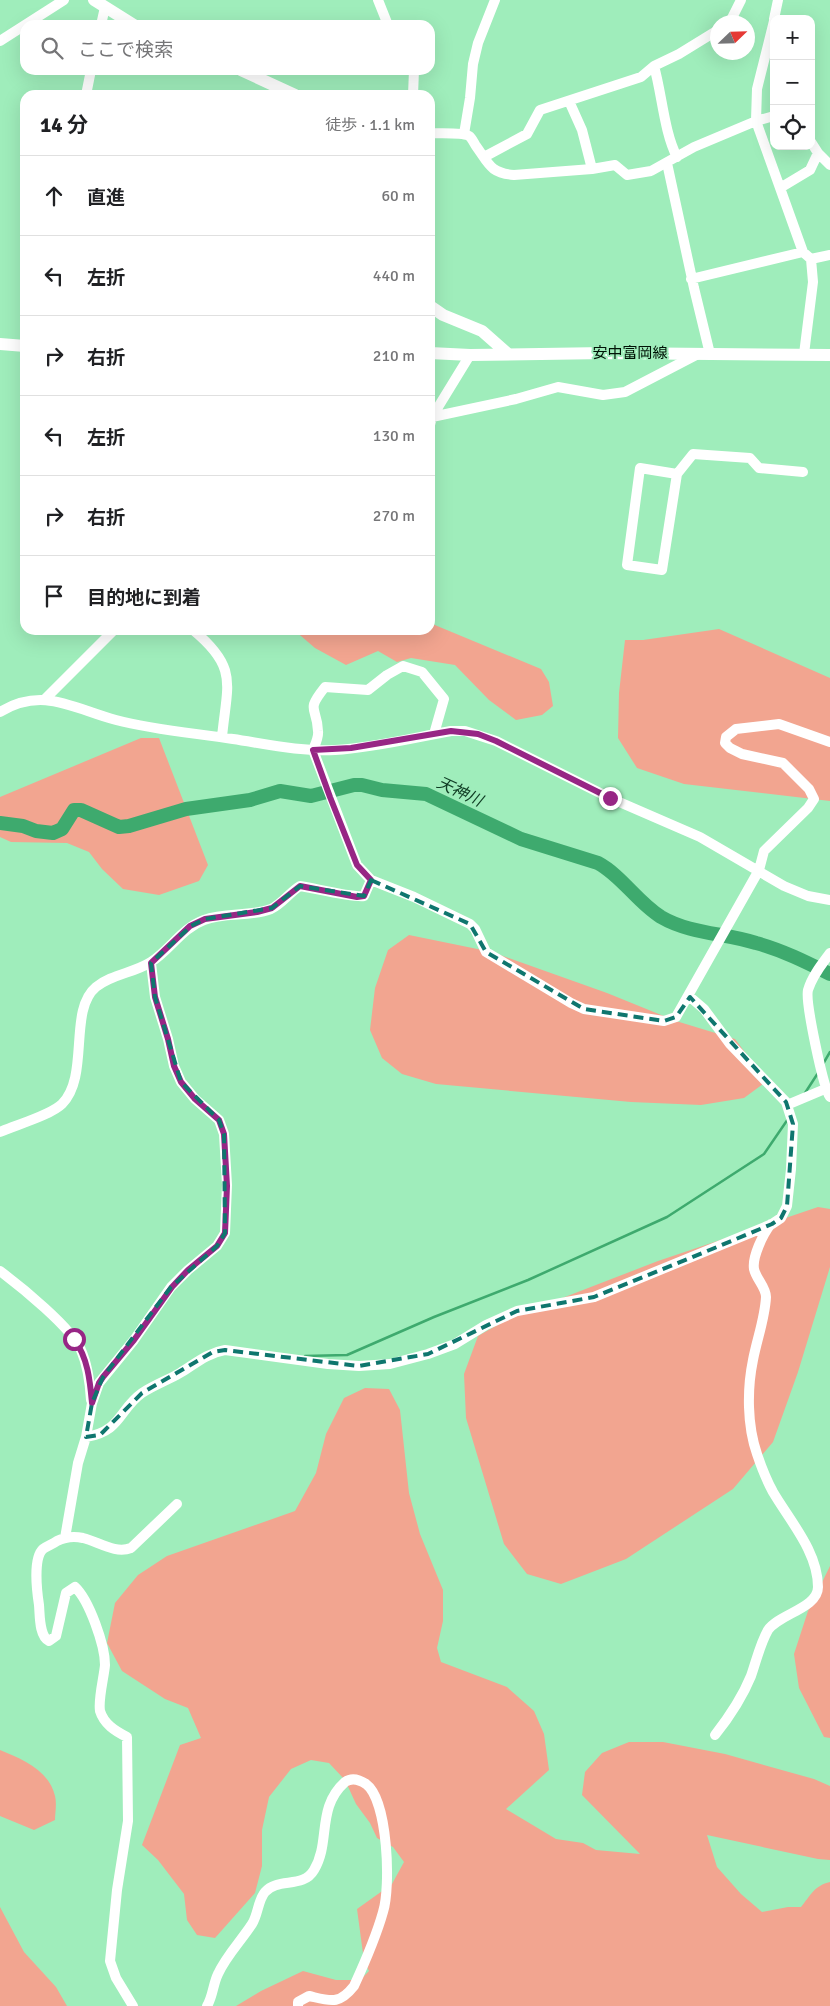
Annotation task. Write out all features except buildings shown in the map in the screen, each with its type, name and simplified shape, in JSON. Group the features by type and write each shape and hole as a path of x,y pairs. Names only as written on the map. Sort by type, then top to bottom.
{"main road":[{"path":"100,4 126,20"},
{"path":"252,75 284,90"},
{"path":"435,309 443,315 482,331 506,353"},
{"path":"0,344 20,346"},
{"name":"安中富岡線","path":"435,353 470,355 506,353 830,355"}],"street":[{"path":"33,20 64,0"},
{"path":"378,0 386,20"},
{"path":"464,134 473,64 484,25 495,0"},
{"path":"775,15 778,0"},
{"path":"732,15 737,2"},
{"path":"100,4 101,20"},
{"path":"0,41 20,28"},
{"path":"484,157 527,134 540,110 642,78 654,66 679,54 710,35"},
{"path":"770,36 757,89 756,121 807,255 813,282 804,354"},
{"path":"654,66 672,147 677,157"},
{"path":"87,90 90,75"},
{"path":"413,90 414,75"},
{"path":"568,101 582,130 592,169"},
{"path":"435,133 464,134 470,136 488,165 495,172 503,174 514,176 615,165 627,175 651,171 694,147 770,116"},
{"path":"815,148 830,165"},
{"path":"780,188 810,170 818,153"},
{"path":"435,420 558,388 603,395 625,392 704,354 691,279 667,163"},
{"path":"691,279 807,255 830,255"},
{"path":"435,414 470,355"},
{"path":"677,474 640,468 627,565 662,570 677,474 693,454 750,458 759,468 803,472"},
{"path":"45,699 109,635"},
{"path":"199,635 218,654 227,673 222,738"},
{"path":"434,734 444,699 422,672 403,666 387,675 368,690 325,688 314,701 313,711 318,732 313,750 357,865 371,880 414,897 470,924 475,929 486,952 584,1009 664,1021 676,1017 690,997 759,870 764,851 813,801 813,796 809,789 783,763 742,754 725,743 726,737 736,729 779,724 830,742"},
{"path":"0,712 21,702 45,699 58,700 93,713 136,725 313,750 351,748 451,731 465,731 496,741 610,798 700,837 784,886 808,896 830,900"},
{"path":"0,1132 60,1106 69,1097 74,1082 86,1000 94,989 105,981 151,963 190,926 205,919 257,912 272,908 300,886 357,897 364,896 371,880"},
{"path":"787,1104 828,1093 807,991 830,953"},
{"path":"66,1538 78,1463 86,1438 92,1403 99,1383 134,1340 172,1287 188,1270 217,1246 225,1233 227,1186 224,1134 219,1120 195,1099 181,1082 174,1066 155,997 151,963"},
{"path":"690,997 704,1009 730,1044 787,1104 792,1124 791,1170 787,1206 781,1218 764,1232 754,1268 766,1294 752,1362 749,1408 756,1453 772,1490 805,1543 814,1565 818,1588 815,1597 804,1606 778,1619 768,1630 742,1696 716,1735"},
{"path":"86,1438 100,1435 121,1418 133,1401 142,1393 180,1373 213,1352 225,1350 328,1364 359,1366 390,1364 428,1354 455,1344 486,1325 517,1311 594,1297 772,1224"},
{"path":"0,1271 40,1304 81,1349 89,1375 92,1403"},
{"path":"133,2006 116,1978 110,1961 117,1890 128,1821 127,1737 106,1723 100,1710 105,1665 104,1651 82,1593 75,1587 66,1593 58,1630 53,1640 46,1640 42,1629 38,1600 37,1563 40,1553 44,1548 66,1538 82,1538 124,1551 131,1548 177,1504"},
{"path":"207,2006 212,1998 217,1975 253,1923 264,1893 271,1888 304,1880 315,1869 320,1857 327,1809 346,1782 354,1779 362,1782 373,1791 383,1820 387,1880 384,1910 354,1986 346,1996 338,2000 309,1996 298,2002 298,2006"}],"highlighted area":[{"path":"371,880 470,924 486,952 584,1009 664,1021 676,1017 690,997 786,1102 793,1124 787,1206 781,1218 772,1224 594,1297 517,1311 428,1354 359,1366 225,1350 213,1352 142,1393 100,1435 86,1437 92,1403 103,1377 171,1287 217,1246 225,1233 224,1134 219,1120 181,1082 155,997 151,963 191,926 205,919 272,908 300,886 364,896"}],"shaded area":[{"path":"435,625 541,669 549,682 553,706 542,715 516,720 489,700 455,665 411,658 397,662 378,651 346,665 315,648 300,635 435,635"},
{"path":"719,629 830,678 830,801 684,784 637,768 618,738 619,693 625,640 643,640"},
{"path":"141,738 159,738 208,865 199,881 159,895 123,889 102,869 89,852 67,843 11,842 0,837 0,797"},
{"path":"409,935 492,952 607,993 676,1021 735,1039 753,1063 763,1084 744,1098 701,1105 631,1102 436,1084 402,1074 382,1058 370,1030 375,988 388,950"},
{"path":"818,1207 830,1209 830,1267 798,1372 773,1442 733,1489 626,1559 561,1584 527,1574 504,1544 466,1418 464,1374 478,1336 508,1319 658,1261"},
{"path":"365,1388 389,1389 400,1410 409,1493 420,1534 443,1590 443,1621 437,1648 441,1662 507,1687 534,1711 544,1734 549,1770 506,1809 556,1839 583,1843 596,1850 640,1854 582,1795 585,1772 602,1753 629,1742 663,1742 725,1754 814,1779 830,1786 830,1860 707,1835 717,1867 741,1894 762,1912 788,1907 801,1907 817,1888 830,1882 830,2006 236,2006 261,1991 303,1971 336,1980 360,1980 369,1971 364,1961 357,1909 392,1884 404,1862 393,1847 377,1838 370,1823 356,1804 345,1780 329,1763 311,1760 291,1769 269,1797 262,1830 262,1866 255,1893 215,1938 197,1935 187,1920 184,1894 158,1860 142,1845 180,1745 201,1738 188,1708 165,1699 122,1671 107,1643 115,1603 138,1575 167,1556 295,1511 316,1473 326,1434 344,1398"},
{"path":"830,1566 830,1738 824,1737 799,1688 794,1654 808,1611"},
{"path":"0,1750 34,1767 47,1779 55,1796 55,1820 34,1830 0,1816"},
{"path":"0,1907 24,1952 56,1987 67,2006 0,2006"}],"waterway":[{"name":"天神川","path":"0,823 53,833 62,829 74,810 81,810 119,827 129,826 186,809 250,800 280,791 311,796 354,785 426,794 521,839 598,863 615,875 652,911 672,923 766,946 830,974"},
{"path":"823,1064 830,1052"},
{"path":"805,1093 818,1073"},
{"path":"305,1356 347,1355 434,1317 528,1280 667,1217 764,1154 788,1119"}],"route":[{"path":"74,1339 81,1349 89,1375 92,1403 99,1383 134,1340 156,1307 188,1270 217,1246 225,1233 226,1141 219,1120 195,1099 181,1082 174,1066 155,997 151,963 190,926 205,919 257,912 272,908 283,901 292,890 300,886 345,893 357,897 364,896 367,891 371,880 357,865 313,750 336,750 451,731 465,731 496,741 610,798"}]}
